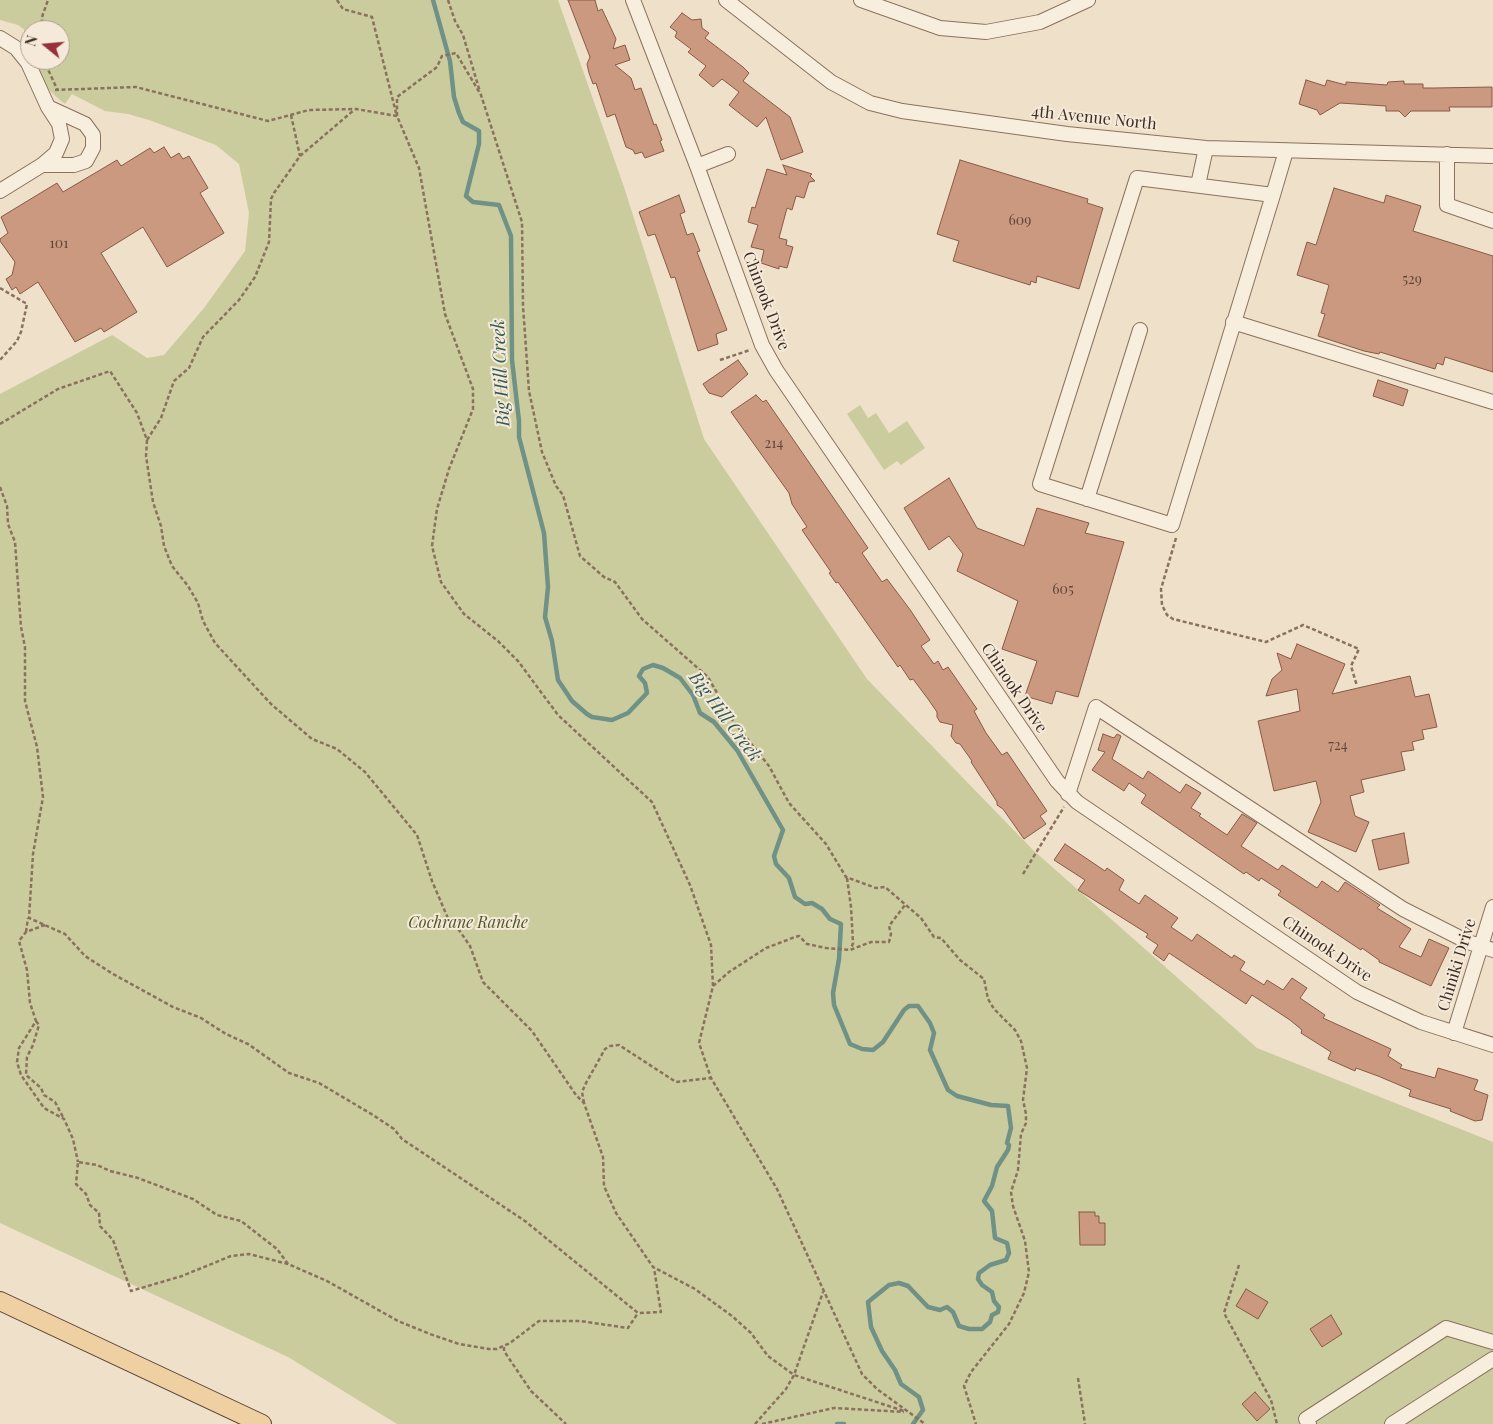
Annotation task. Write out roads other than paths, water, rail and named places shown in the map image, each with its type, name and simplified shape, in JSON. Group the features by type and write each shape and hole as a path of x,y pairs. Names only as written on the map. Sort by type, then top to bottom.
{"main road":[{"path":"0,1301 262,1424"}],"street":[{"name":"Chinook Drive","path":"633,0 768,357 1052,774 1066,800 1357,992 1421,1022 1493,1045"},
{"name":"4th Avenue North","path":"726,0 831,82 870,103 916,114 1067,134 1206,148 1493,156"},
{"path":"861,0 940,28 979,32 1026,26 1055,16 1088,0"},
{"path":"0,38 16,48 28,62 48,107 59,124 62,139 56,153 42,165 0,191"},
{"path":"42,165 74,164 86,161 93,148 93,135 85,124 48,107"},
{"path":"1198,185 1206,148"},
{"path":"1272,195 1137,178 1040,484 1172,525 1286,151"},
{"path":"697,166 728,154"},
{"path":"1447,154 1447,205 1493,221"},
{"path":"1233,322 1493,402"},
{"path":"1088,499 1140,330"},
{"path":"1066,800 1096,707 1403,909 1487,948"},
{"name":"Chiniki Drive","path":"1454,1033 1487,948 1493,906"},
{"path":"1309,1424 1306,1419 1446,1328 1493,1342"},
{"path":"1392,1424 1493,1359"}],"waterway":[{"name":"Big Hill Creek","path":"433,0 450,61 454,97 459,113 463,122 479,131 479,144 466,196 473,202 499,205 511,236 512,360 519,437 544,533 548,587 545,617 552,641 558,680 572,701 587,714 592,717 612,720 628,713 647,693 645,683 639,676 643,669 653,665 663,668 680,678 693,695 700,713 714,722 737,750 783,830 774,856 776,864 789,878 795,897 805,904 812,903 822,909 830,919 841,924 839,959 833,993 834,1005 850,1044 862,1049 873,1050 883,1042 904,1010 909,1006 918,1006 930,1023 934,1033 930,1050 948,1090 957,1096 991,1105 1008,1106 1011,1128 1007,1143 1009,1145 1008,1150 997,1167 992,1186 984,1201 992,1211 995,1238 1007,1243 1009,1253 1006,1260 990,1265 979,1273 978,1279 982,1285 992,1292 994,1301 999,1307 998,1312 992,1315 990,1322 982,1329 969,1329 959,1326 953,1312 947,1307 940,1310 928,1307 908,1286 899,1283 889,1285 868,1302 871,1327 882,1351 895,1370 901,1384 919,1397 923,1410 913,1424"},
{"name":"Big Hill Creek","path":"837,1424 844,1424"}],"park label":[{"name":"Cochrane Ranche","path":"468,923"}]}
